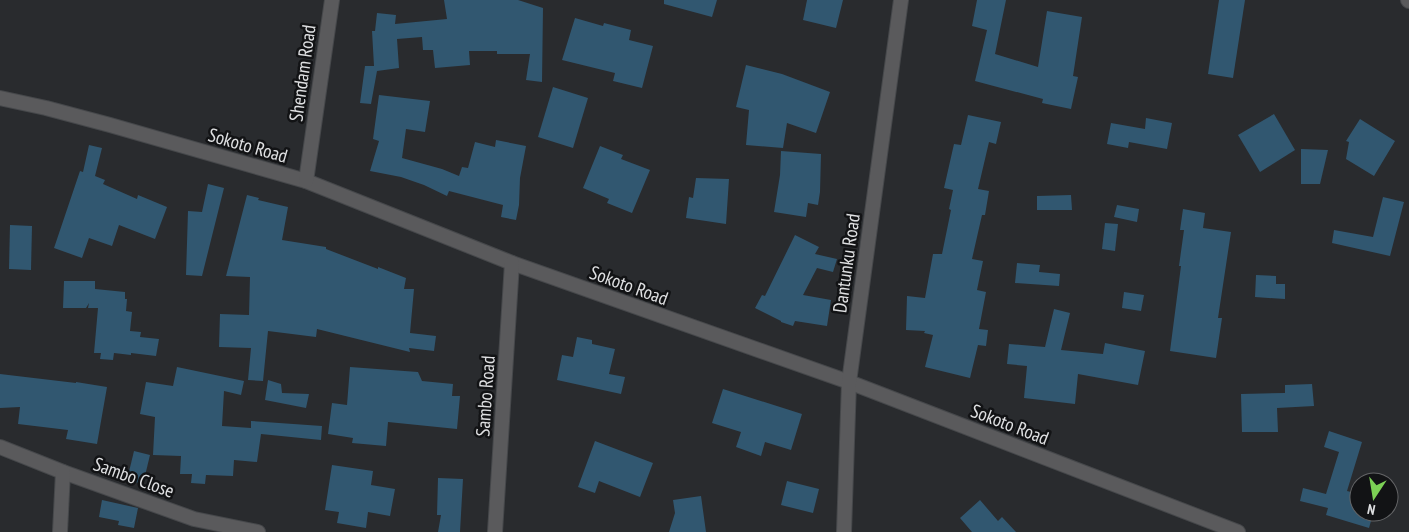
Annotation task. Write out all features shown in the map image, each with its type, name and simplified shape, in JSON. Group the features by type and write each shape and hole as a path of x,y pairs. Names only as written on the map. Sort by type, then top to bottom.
{"street":[{"name":"Shendam Road","path":"306,182 332,0"},
{"name":"Dantunku Road","path":"844,532 849,382 901,0"},
{"name":"Sokoto Road","path":"0,98 91,120 306,182 512,263 849,382 1238,532"},
{"name":"Sambo Road","path":"496,532 512,263"},
{"name":"Sambo Close","path":"0,447 63,472 194,519 258,532"},
{"path":"60,532 63,472"}],"building":[{"path":"444,0 518,0 543,8 542,82 526,80 530,54 497,54 497,51 469,51 470,65 435,68 433,50 423,50 422,37 397,39 399,68 377,71 371,104 360,103 365,66 374,66 372,31 375,31 377,13 396,15 395,24 447,19"},
{"path":"664,0 717,0 712,17 664,4"},
{"path":"807,0 843,0 836,28 803,20"},
{"path":"977,0 1006,0 995,54 1038,67 1047,11 1082,17 1073,76 1078,77 1071,109 1042,103 1043,99 975,81 987,30 972,26"},
{"path":"1219,0 1245,0 1233,78 1208,74"},
{"path":"575,18 603,26 604,23 631,30 629,40 653,46 642,88 613,81 615,73 562,60"},
{"path":"746,65 782,74 830,92 816,133 787,123 783,148 746,145 749,110 736,107"},
{"path":"553,87 588,98 573,148 538,137"},
{"path":"379,95 430,101 425,132 406,129 402,158 442,169 459,176 462,167 468,168 475,142 495,147 496,140 526,146 520,178 519,205 516,220 501,217 503,205 449,191 447,196 401,177 370,171 379,141 373,139"},
{"path":"1274,114 1295,150 1260,172 1238,135"},
{"path":"968,115 1001,122 996,144 989,142 978,189 989,191 985,215 982,215 972,259 983,261 977,290 986,292 979,329 988,330 986,346 978,345 970,378 925,367 933,335 924,333 925,331 906,330 907,296 925,298 933,254 942,254 953,190 944,188 954,144 961,145"},
{"path":"1146,118 1172,123 1167,149 1129,142 1128,148 1107,144 1111,123 1145,129"},
{"path":"1360,119 1395,141 1374,176 1346,159 1349,142 1346,141"},
{"path":"89,145 102,148 95,176 105,180 103,184 137,199 138,195 167,207 155,239 119,225 112,246 89,238 82,258 54,248 80,171 83,172"},
{"path":"600,146 623,155 621,159 650,170 632,213 607,203 609,199 583,188"},
{"path":"1301,149 1328,150 1320,184 1301,184"},
{"path":"781,151 821,154 818,205 808,203 806,217 774,212 780,175"},
{"path":"696,178 729,179 726,224 686,218 689,197 693,198"},
{"path":"208,184 224,188 202,276 186,275 188,211 202,212"},
{"path":"247,195 259,198 258,200 288,207 282,240 326,247 326,249 406,278 404,289 414,289 410,333 436,336 434,351 409,348 410,352 317,329 316,337 268,331 263,381 248,380 251,348 219,347 220,314 249,315 250,277 226,276"},
{"path":"1071,195 1072,210 1037,210 1037,196"},
{"path":"1383,197 1404,202 1390,256 1332,243 1334,230 1373,237"},
{"path":"1117,205 1139,209 1137,222 1114,217"},
{"path":"1183,209 1205,213 1203,228 1231,232 1218,318 1222,318 1216,358 1170,351 1181,266 1179,266 1184,230 1180,230"},
{"path":"1105,223 1118,224 1115,251 1102,249"},
{"path":"10,225 32,226 31,270 9,269"},
{"path":"795,235 819,247 815,254 837,259 833,272 817,268 803,295 831,300 827,326 795,321 793,326 781,322 755,308 762,295 765,296"},
{"path":"1017,263 1040,265 1039,272 1060,274 1059,286 1015,283"},
{"path":"1256,275 1276,276 1276,284 1285,284 1285,299 1255,297"},
{"path":"64,281 95,281 95,289 125,292 125,299 127,299 126,311 132,312 130,331 141,332 140,337 159,339 156,356 114,353 113,360 100,359 101,353 94,353 98,308 88,308 89,303 86,308 63,308"},
{"path":"1124,292 1144,295 1141,311 1122,308"},
{"path":"1054,309 1070,313 1061,350 1103,354 1105,343 1145,351 1138,385 1078,374 1075,404 1024,398 1027,366 1007,364 1009,344 1045,347"},
{"path":"577,337 592,340 592,344 615,349 609,374 625,377 621,394 557,380 562,355 573,357"},
{"path":"177,367 244,381 241,395 224,391 222,426 251,428 251,421 322,426 321,440 261,434 257,462 234,460 233,476 206,475 205,484 191,483 192,474 180,474 181,456 153,455 155,417 140,414 146,382 173,386"},
{"path":"350,367 418,372 422,381 453,384 452,396 460,396 457,429 388,422 386,446 352,443 353,438 328,434 332,403 347,405"},
{"path":"0,374 107,387 97,444 66,439 68,430 18,424 20,407 0,408"},
{"path":"268,380 281,384 282,393 309,394 306,408 265,400"},
{"path":"1312,384 1314,406 1277,408 1278,432 1242,432 1241,394 1285,393 1285,385"},
{"path":"723,389 802,414 791,450 765,442 761,456 736,447 741,432 712,423"},
{"path":"1329,431 1362,442 1353,472 1349,472 1347,491 1349,492 1349,522 1326,515 1328,508 1300,501 1303,488 1326,494 1339,452 1324,447"},
{"path":"595,441 653,463 640,497 599,481 595,493 578,487"},
{"path":"134,451 150,455 143,484 127,480"},
{"path":"332,465 373,471 371,485 395,489 390,516 368,512 366,528 337,523 339,512 325,510"},
{"path":"438,478 463,479 460,532 438,532 441,515 437,515"},
{"path":"787,481 819,489 813,513 781,505"},
{"path":"701,496 706,532 669,532 675,513 673,500"},
{"path":"102,500 138,508 134,528 118,525 119,521 99,517"},
{"path":"980,500 998,521 1002,517 1016,532 972,532 960,518"},
{"path":"1349,522 1371,522 1369,528"}]}
